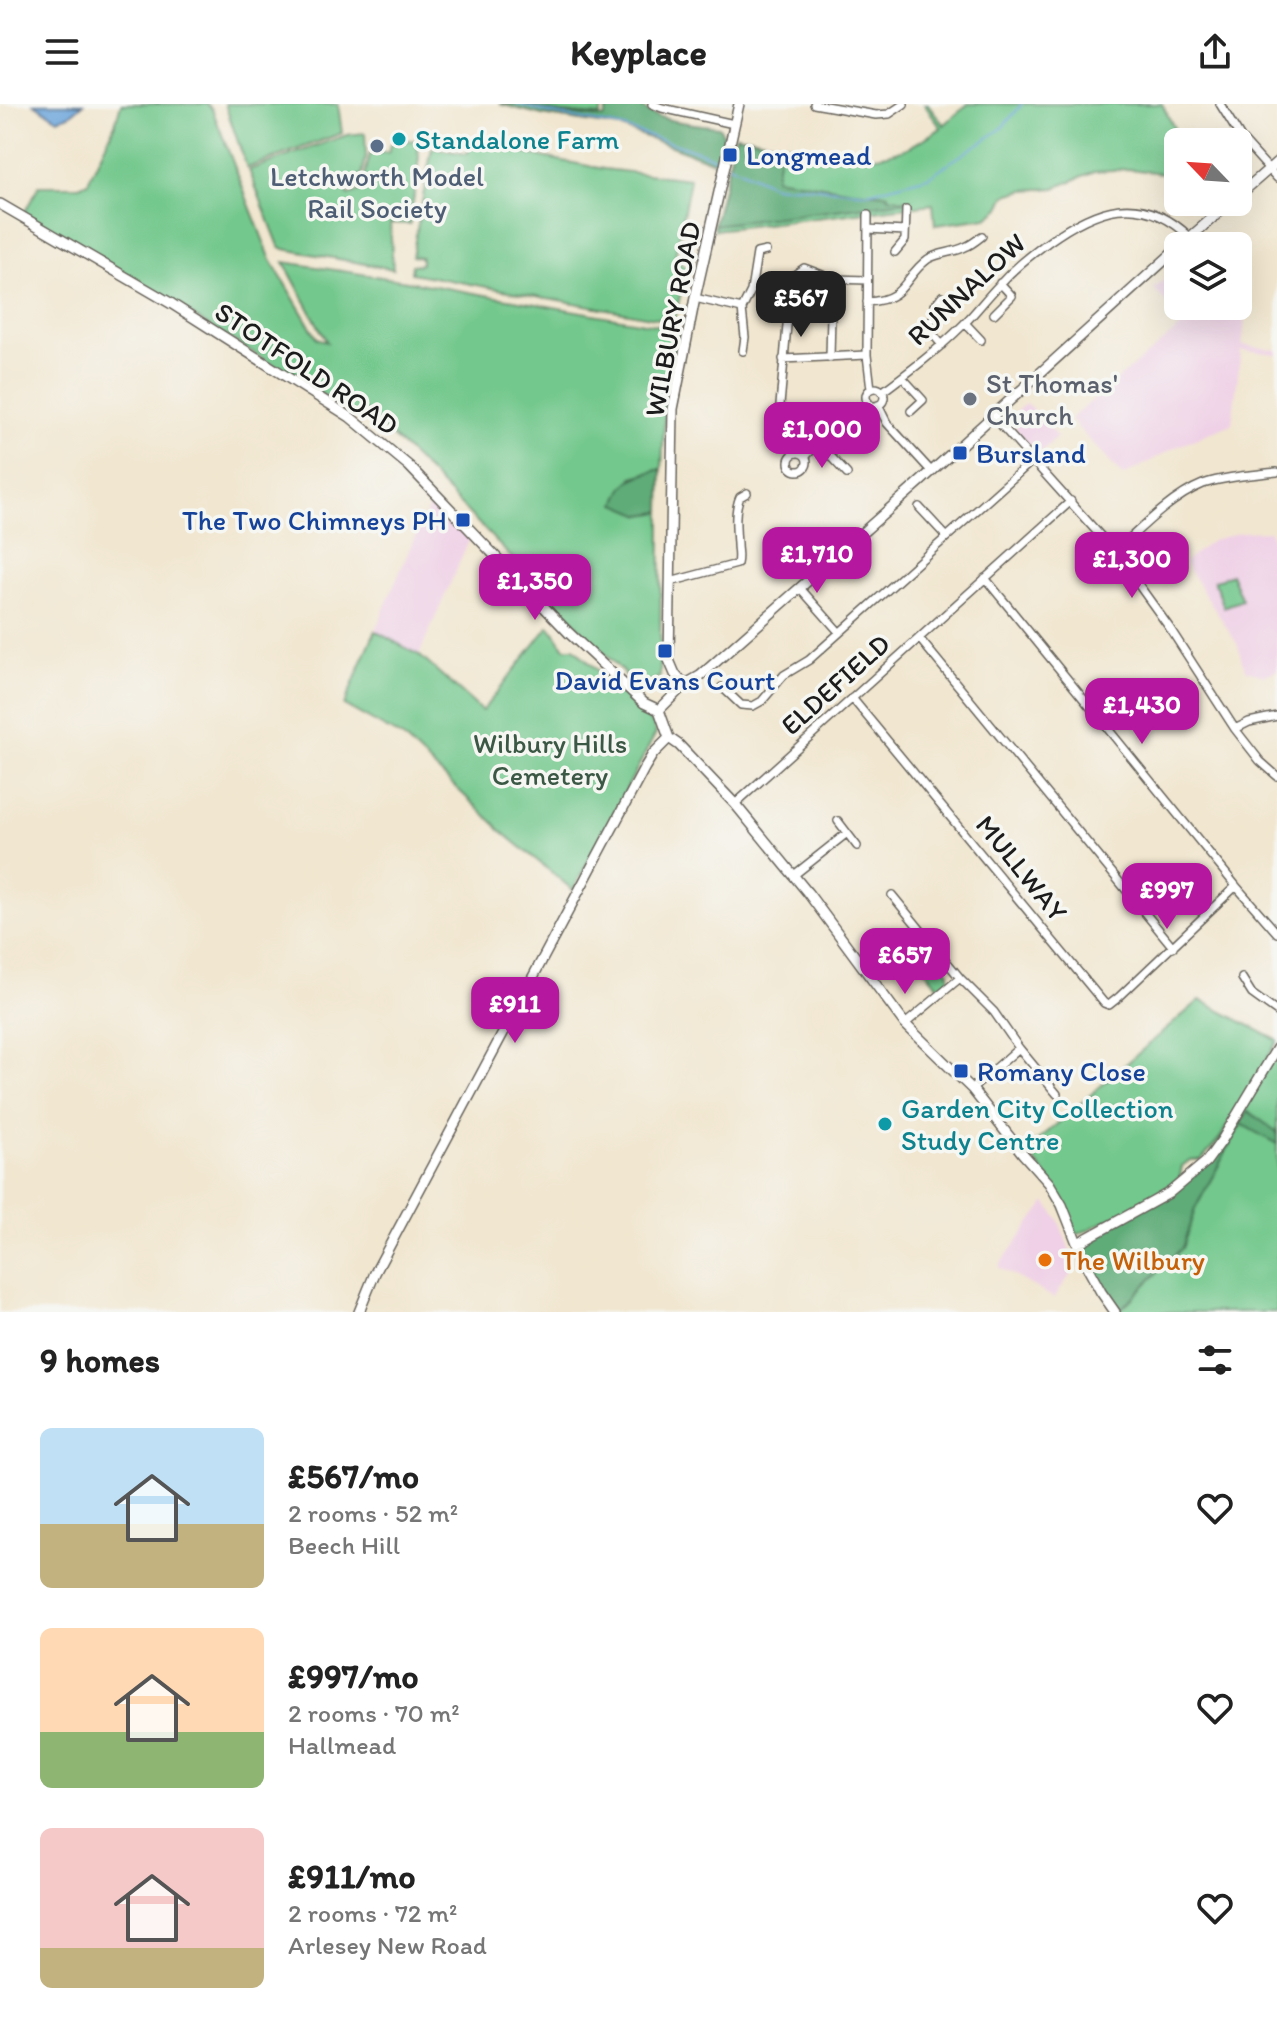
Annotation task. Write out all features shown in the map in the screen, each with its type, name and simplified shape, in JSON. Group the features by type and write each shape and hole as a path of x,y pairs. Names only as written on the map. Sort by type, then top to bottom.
{"street":[{"path":"652,104 734,124"},
{"name":"WILBURY ROAD","path":"684,685 669,660 673,409 739,104"},
{"path":"814,104 881,115 889,114 904,104"},
{"path":"1220,104 1241,138 1273,166 1277,178"},
{"path":"1252,184 1273,166"},
{"name":"STOTFOLD ROAD","path":"0,204 172,304 350,417 409,466 569,633 644,703 659,710"},
{"name":"RUNNALOW","path":"882,392 942,345 1022,261 1072,225 1103,212 1121,209 1151,211 1185,232"},
{"path":"895,252 905,240 906,210"},
{"path":"868,215 867,355 871,389"},
{"path":"1196,232 1215,216"},
{"path":"868,229 905,231"},
{"path":"867,302 895,295 928,260 965,248 982,236"},
{"path":"743,351 742,309 751,291 757,253 766,251"},
{"path":"1115,1312 1085,1263 1049,1183 972,1089 905,1024 794,875 735,804 669,738 659,710 684,685 700,676 800,588 1164,260"},
{"path":"797,452 797,445 781,412 780,397 791,280 804,268 833,279 867,280"},
{"path":"994,314 1012,296 1000,283"},
{"path":"918,333 938,314 935,305 942,296"},
{"path":"695,298 742,309"},
{"path":"830,358 831,314"},
{"path":"965,323 981,340"},
{"path":"926,326 942,345"},
{"path":"783,359 867,355"},
{"name":"RUNNALOW","path":"902,377 923,400 911,411"},
{"path":"877,388 882,392 883,399 878,405 868,402 866,394 871,389 877,388"},
{"path":"806,456 837,424 868,402"},
{"path":"878,405 887,423 931,471"},
{"path":"992,415 1115,552 1169,627 1235,729 1260,761 1277,776"},
{"path":"819,444 847,474"},
{"path":"797,452 806,456 805,468 794,470 790,467 792,454 797,452"},
{"path":"722,687 741,705 758,704 784,675 809,660 1033,460"},
{"path":"1115,552 1171,503 1201,485 1277,472"},
{"path":"670,582 737,564 737,504 740,497 747,493"},
{"name":"ELDEFIELD","path":"735,804 1071,501"},
{"path":"919,507 946,536"},
{"path":"985,578 1277,933"},
{"path":"800,588 839,632"},
{"path":"919,638 1173,947"},
{"name":"MULLWAY","path":"852,698 1104,1003 1109,1005 1114,1002 1236,886"},
{"path":"1235,729 1249,722 1277,716"},
{"path":"359,1312 375,1273 645,767 669,738"},
{"path":"838,821 857,846"},
{"path":"794,875 847,833"},
{"path":"892,895 960,978 994,1012 1057,1094"},
{"path":"905,1024 960,978"},
{"path":"1242,978 1252,994 1277,1012"},
{"path":"972,1089 1019,1048"},
{"path":"1078,1243 1169,1193 1206,1162 1277,1048"}],"shaded area":[{"path":"1164,280 1164,301 1154,289"},
{"path":"1181,320 1245,320 1242,345 1277,350 1277,354 1241,350 1232,424 1176,447 1123,476 1070,419 1184,324"},
{"path":"1026,403 1057,437 1038,454 1016,430 1017,410"},
{"path":"432,501 470,538 419,655 375,631"},
{"path":"1270,531 1273,546 1277,546 1277,670 1265,675 1247,670 1238,645 1184,562 1213,540 1241,532"},
{"path":"1046,1202 1058,1219 1076,1267 1054,1298 998,1267"}],"green space":[{"path":"121,104 207,104 212,109 271,260 317,338 327,342 284,262 407,281 672,328 680,332 665,406 662,469 632,477 642,515 661,512 660,677 638,688 418,461 358,404 363,418 24,213 39,186 79,186 88,182"},
{"path":"225,104 338,104 342,133 247,168"},
{"path":"499,104 519,104 564,114 604,118 609,104 638,104 664,118 719,127 726,139 720,164 619,127 542,115"},
{"path":"526,104 604,104 600,116 551,112"},
{"path":"924,104 928,104 944,125 968,104 1162,104 1174,128 1164,128 1164,173 1130,169 1095,171 1055,188 1024,190 1006,195 1000,208 987,218 935,225 933,204 715,230 736,135 867,157 906,148 941,128"},
{"path":"365,133 366,156 362,175 348,180 349,186 345,187 348,196 359,192 358,184 364,180 370,154 389,152 389,146 397,141 417,140 419,157 410,224 390,223 393,269 279,246 249,170 347,135"},
{"path":"736,135 781,143 775,178 888,194 889,197 909,201 714,225"},
{"path":"470,143 604,169 690,179 675,257 687,269 674,320 411,273 412,265 421,264 421,257 412,256 432,148 466,154"},
{"path":"662,469 661,512 642,515 616,504 623,488 633,479"},
{"path":"1231,574 1242,600 1224,607 1214,581"},
{"name":"Wilbury Hills Cemetery","path":"549,626 565,648 574,648 653,724 656,733 573,890 499,829 403,738 344,705 375,631 419,655 482,711"},
{"path":"925,943 949,972 949,980 940,988 912,954"},
{"path":"1200,1000 1277,1042 1220,1138 1201,1160 1190,1160 1182,1166 1180,1177 1156,1194 1077,1235 1050,1181 1027,1150"},
{"path":"1277,1052 1277,1312 1122,1312 1120,1310 1182,1248 1195,1209 1245,1116 1240,1112"},
{"path":"1248,1111 1277,1132 1277,1144 1241,1124 1195,1209 1182,1248 1120,1310 1103,1290 1080,1243 1196,1174 1238,1117 1242,1121"}],"water":[{"path":"34,104 83,104 70,115 58,119"}],"waterway":[{"path":"517,104 621,127 723,162"},
{"path":"729,165 774,186 867,193 928,177 1001,129 1022,104"}],"place":[{"name":"Standalone Farm","path":"399,139"},
{"name":"Letchworth Model Rail Society","path":"377,146"},
{"name":"Longmead","path":"730,155"},
{"name":"St Thomas' Church","path":"970,399"},
{"name":"Bursland","path":"960,453"},
{"name":"The Two Chimneys PH","path":"463,520"},
{"name":"David Evans Court","path":"665,651"},
{"name":"Romany Close","path":"961,1071"},
{"name":"Garden City Collection Study Centre","path":"885,1124"},
{"name":"The Wilbury","path":"1045,1260"}]}
